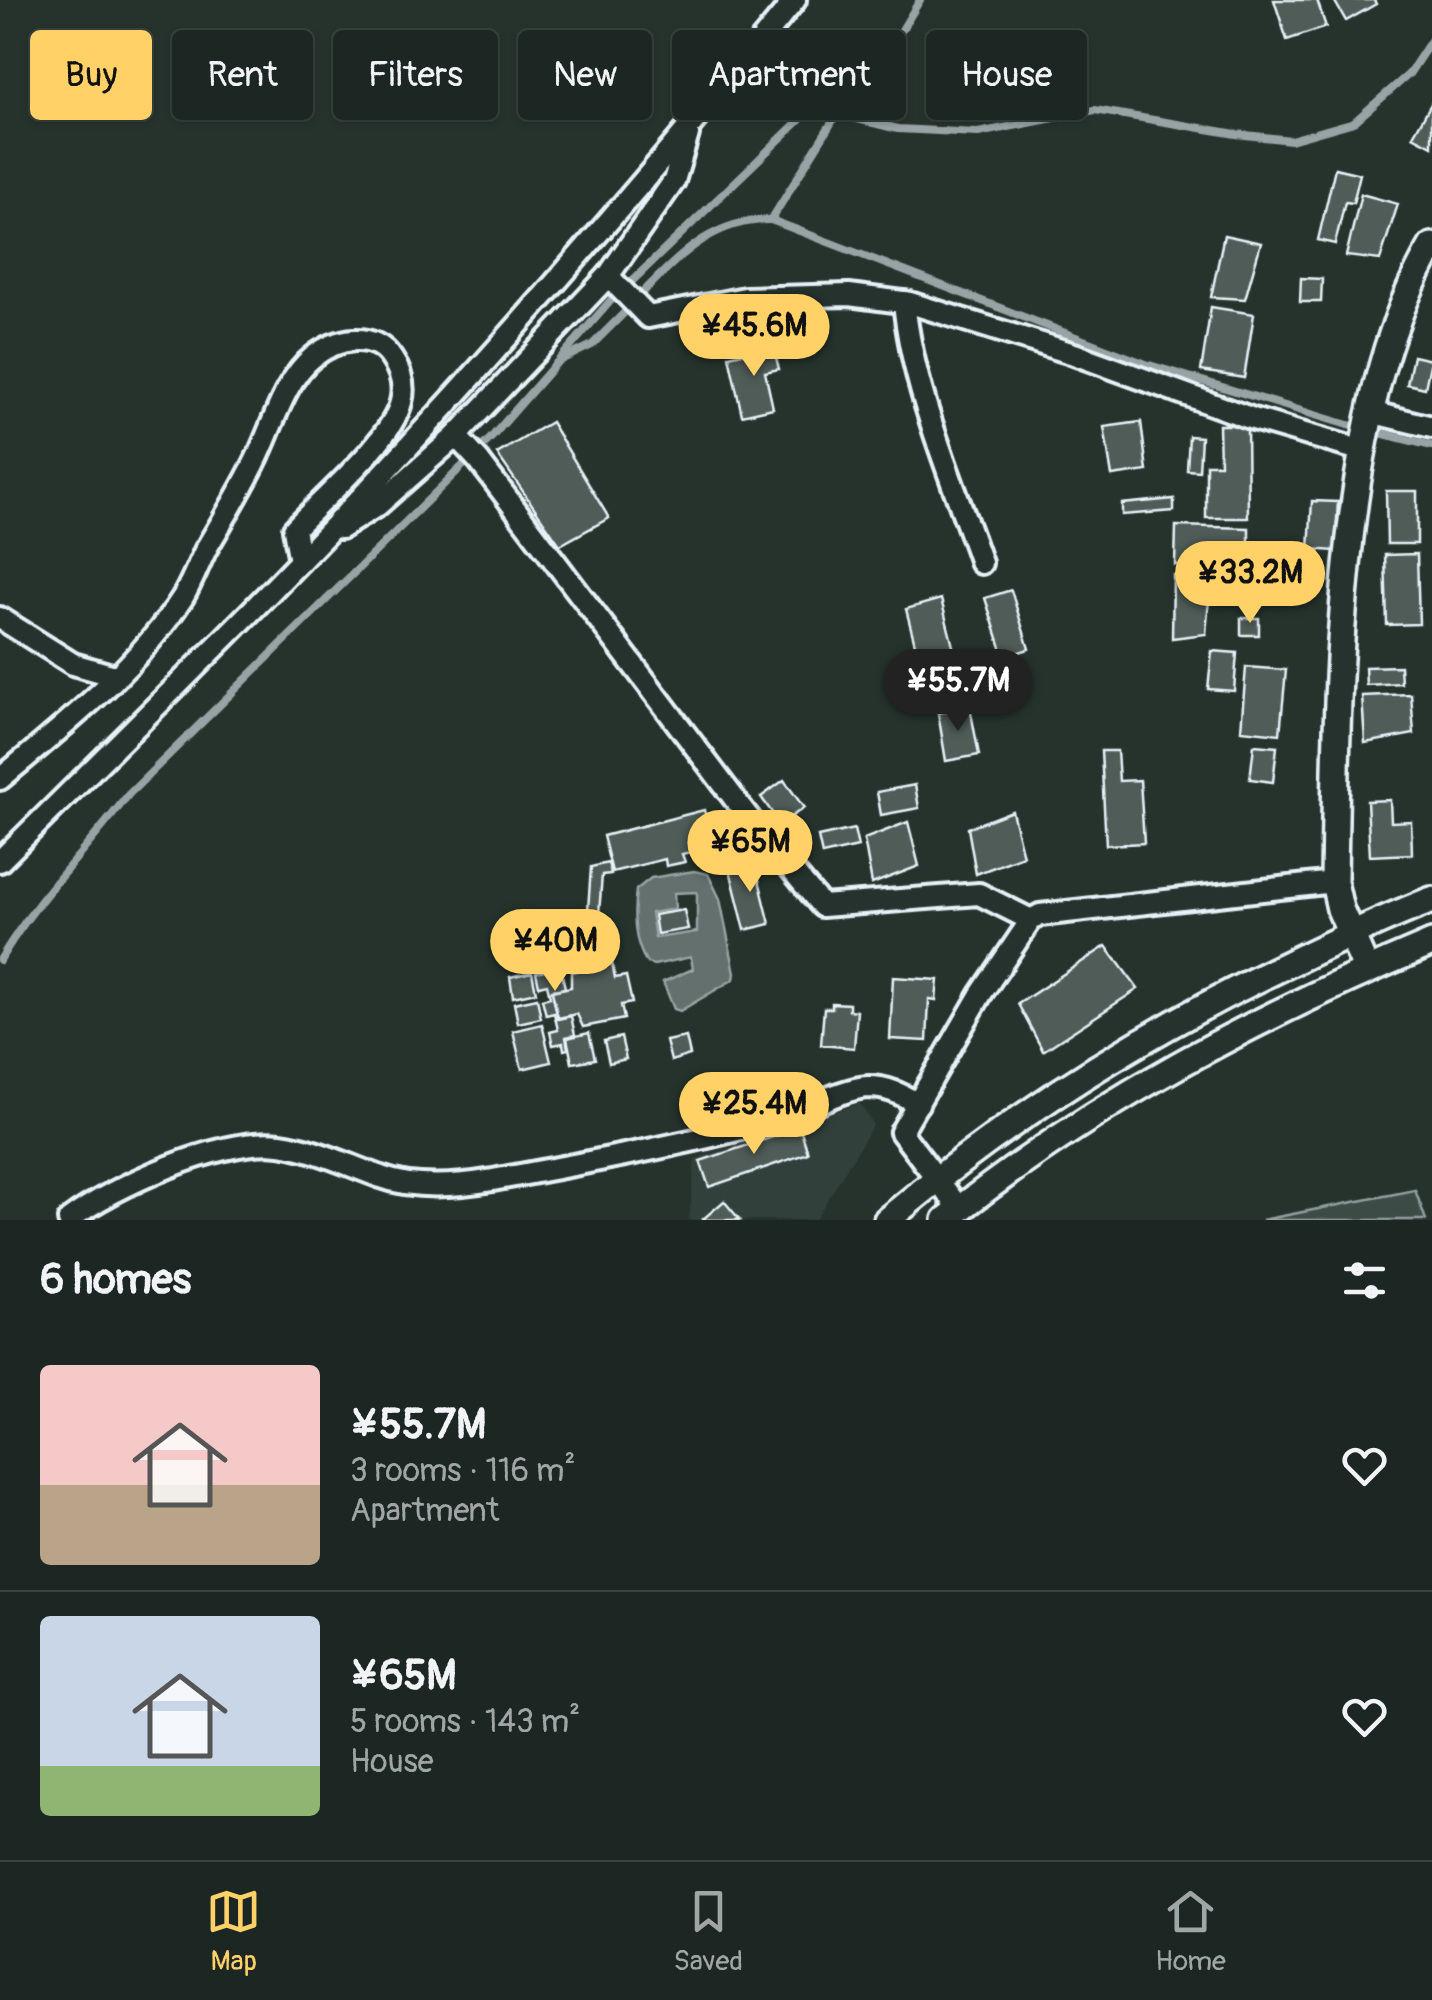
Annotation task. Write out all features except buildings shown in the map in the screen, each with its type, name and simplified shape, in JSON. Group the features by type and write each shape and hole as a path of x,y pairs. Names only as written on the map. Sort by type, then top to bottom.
{"street":[{"path":"0,861 300,561 428,426 795,0"},
{"path":"317,543 467,448 608,276 674,180 691,125"},
{"path":"1367,971 1340,908 1334,882 1338,647 1346,562 1367,431 1396,318 1432,246"},
{"path":"608,276 648,317 726,302 849,295 904,302 1074,354 1254,420 1367,431 1432,428"},
{"path":"904,302 907,336 923,395 981,563"},
{"path":"0,779 61,728 155,635 184,594 238,498 296,376 312,358 330,347 350,338 368,341 386,348 397,366 403,382 402,402 391,426 294,529 300,561"},
{"path":"467,448 752,822 822,906 979,894 1031,920"},
{"path":"0,618 73,664 114,676"},
{"path":"1334,882 1040,915 1031,920 981,994 901,1132 935,1179 953,1214 1053,1143 1207,1048 1432,943"},
{"path":"887,1220 935,1179 1034,1107 1146,1036 1350,934 1432,900"},
{"path":"69,1220 92,1202 174,1164 243,1147 277,1144 329,1156 382,1178 460,1186 616,1158 772,1121 864,1087 891,1089 918,1104"}],"shaded area":[{"path":"694,871 708,874 720,899 734,979 680,1011 674,1009 663,982 693,969 691,957 647,963 637,937 636,890 651,878","holes":["697,892 697,932 655,938 651,913 675,909 674,893"]},
{"path":"860,1103 873,1125 815,1220 689,1220 695,1159"},
{"path":"1415,1190 1426,1220 1262,1220"}],"waterway":[{"path":"630,283 833,88 897,38 920,0"},
{"path":"771,220 837,114 898,129 978,133 1095,110 1291,140 1354,122 1409,74 1432,39"},
{"path":"642,293 699,242 732,226 771,220 1146,364 1432,446"},
{"path":"0,960 45,895 128,795 491,438 613,298"},
{"path":"561,360 592,345 627,310"}]}
